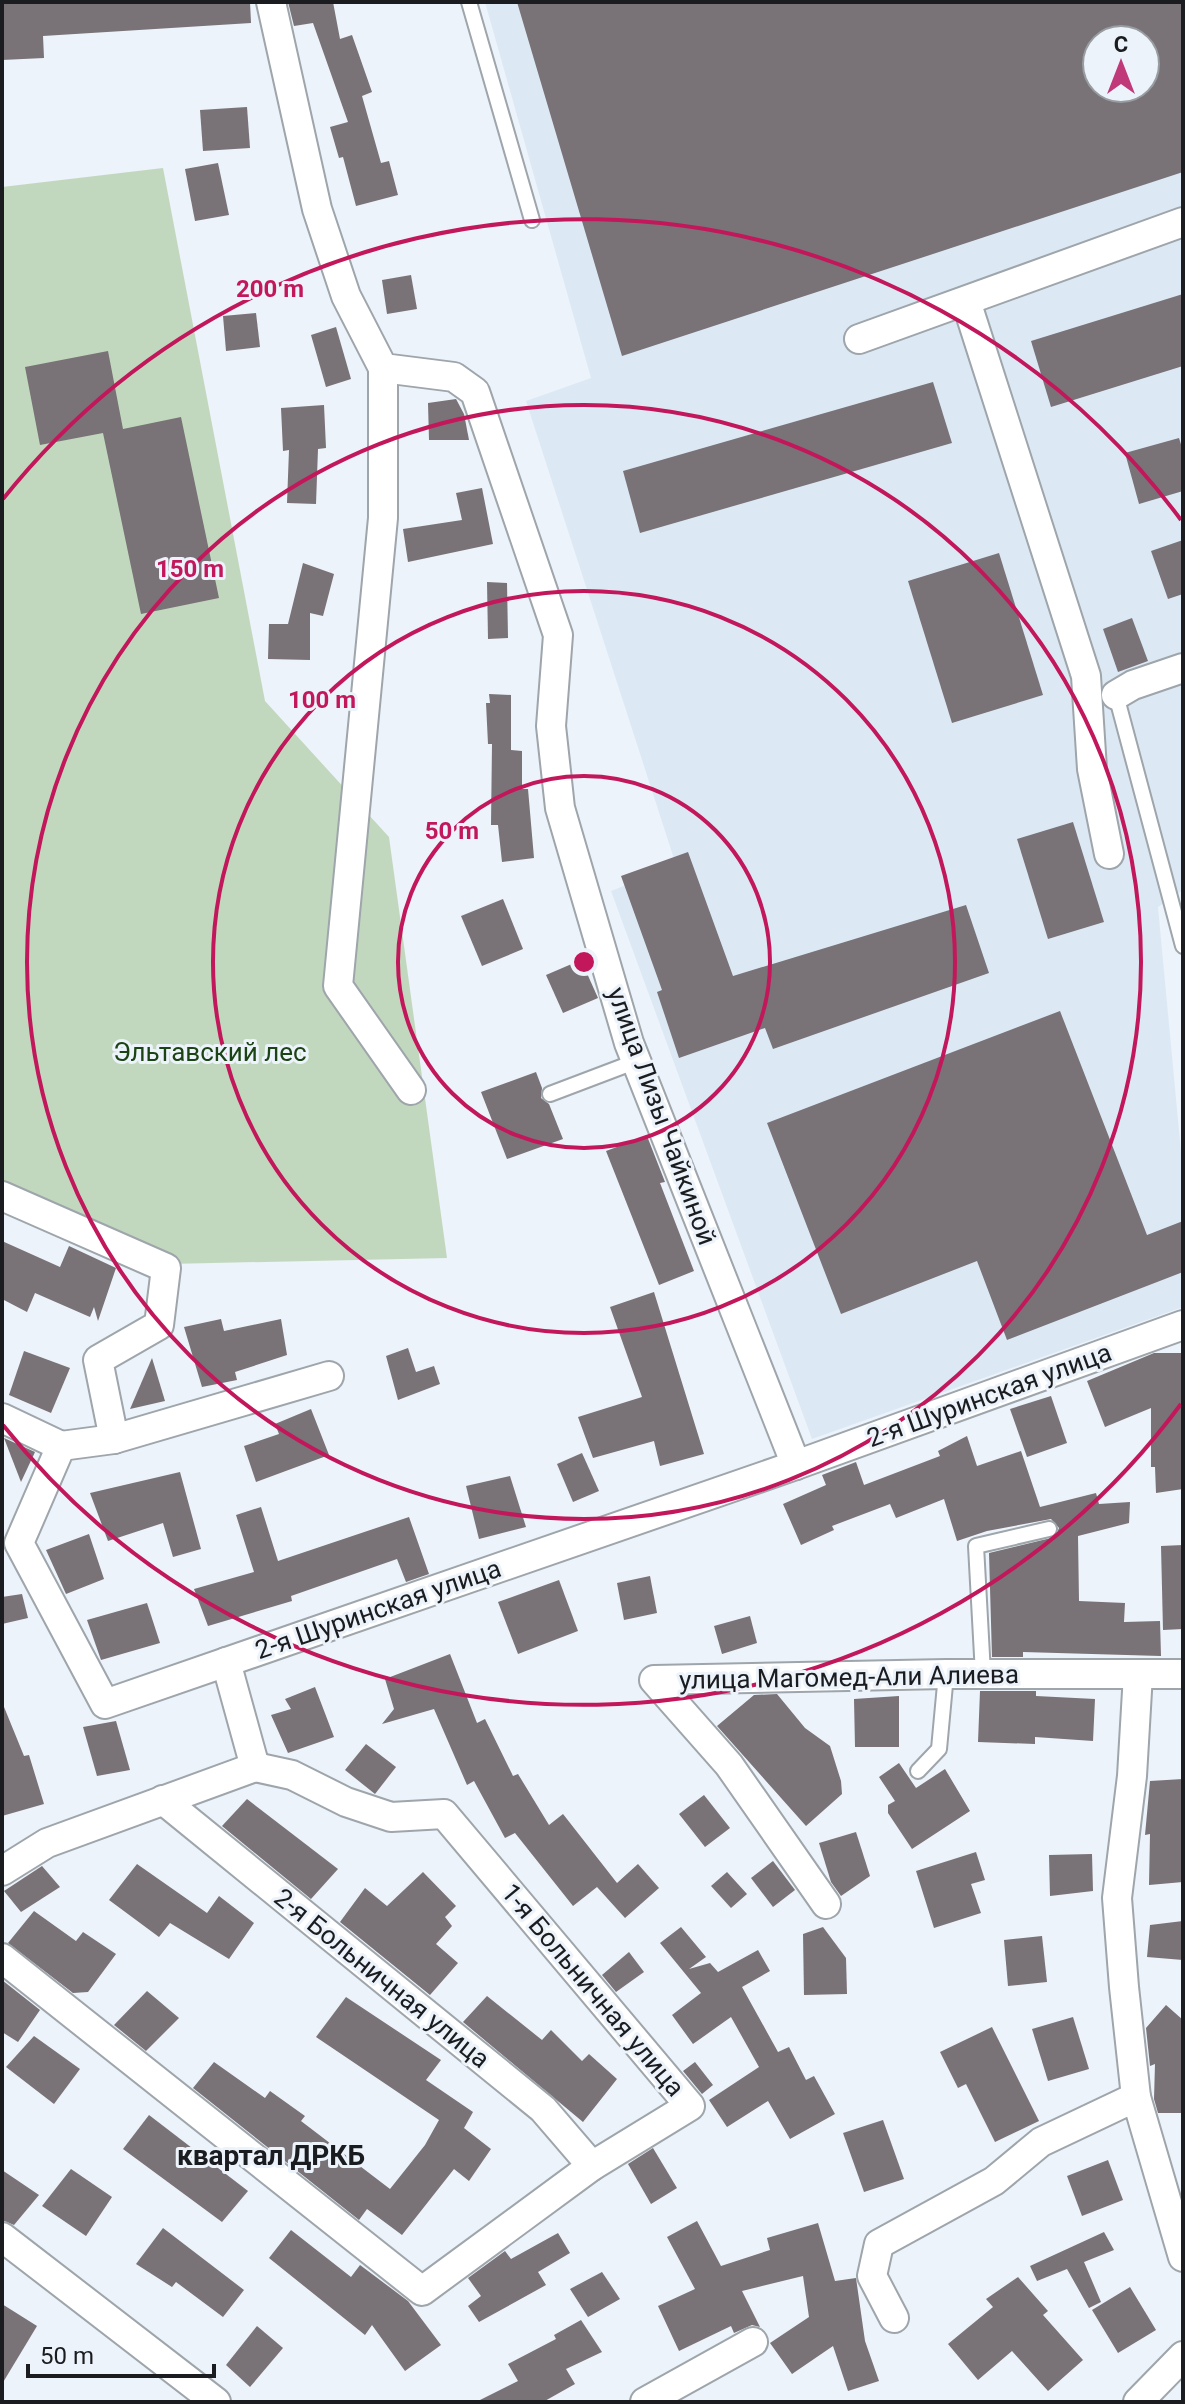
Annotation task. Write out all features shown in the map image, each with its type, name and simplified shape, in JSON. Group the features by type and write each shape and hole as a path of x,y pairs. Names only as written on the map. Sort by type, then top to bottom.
{"street":[{"path":"271,2 317,209 346,296 383,368 383,518 338,986 411,1090"},
{"path":"859,339 1183,222"},
{"path":"966,301 1086,676 1092,769 1109,854"},
{"name":"улица Лизы Чайкиной","path":"383,368 454,377 475,392 558,635 551,726 560,808 637,1061 796,1465"},
{"path":"1116,695 1133,685 1183,668"},
{"path":"2,1196 166,1268 159,1325 98,1360 114,1439"},
{"name":"2-я Шуринская улица","path":"61,1446 11,1544 105,1704 796,1465 1183,1325"},
{"path":"2,1418 61,1446 114,1439 329,1376"},
{"path":"2,1871 47,1843 255,1767 226,1662"},
{"name":"улица Магомед-Али Алиева","path":"826,1904 729,1765 654,1680 946,1674 1183,1674"},
{"path":"1138,1674 1132,1776 1117,1898 1136,2097 1183,2257"},
{"name":"1-я Больничная улица","path":"2,1958 422,2291 592,2166 690,2106 444,1814 391,1817 346,1802 292,1775 255,1767"},
{"name":"2-я Больничная улица","path":"163,1800 543,2109 592,2166"},
{"path":"894,2318 872,2276 879,2244 994,2181 1041,2142 1136,2097"},
{"path":"2,2237 216,2402"},
{"path":"645,2402 753,2342"},
{"path":"1138,2402 1183,2356"}],"lane":[{"path":"469,2 532,220"},
{"path":"1116,695 1183,946"},
{"path":"550,1094 637,1061"},
{"path":"983,1674 976,1546 1049,1529"},
{"path":"918,1771 939,1749 946,1674"}],"shaded area":[{"path":"485,2 1183,2 1183,890 1158,907 1183,1173 1183,1307 812,1439 611,891 676,865 526,401 591,378"}],"green space":[{"name":"Эльтавский лес","path":"163,168 265,701 389,837 447,1258 168,1264 2,1193 2,187"}],"building":[{"path":"2,2 250,2 251,23 43,36 44,58 2,60"},
{"path":"288,2 333,2 340,39 352,35 372,92 362,96 381,163 389,161 398,195 356,206 343,157 339,158 330,127 348,122 313,23 294,26"},
{"path":"517,2 1183,2 1183,172 622,356"},
{"path":"247,107 250,148 203,151 200,110"},
{"path":"218,163 229,215 195,221 185,169"},
{"path":"411,275 417,309 387,314 382,280"},
{"path":"1183,294 1183,366 1051,407 1031,341"},
{"path":"256,313 260,347 226,351 223,316"},
{"path":"336,327 351,379 326,387 311,335"},
{"path":"108,351 123,429 181,417 219,598 141,614 103,433 40,445 25,367"},
{"path":"933,382 952,443 640,533 623,471"},
{"path":"456,399 464,414 469,440 429,440 428,403"},
{"path":"324,405 326,448 318,449 316,504 287,503 289,450 283,451 281,408"},
{"path":"1179,438 1183,451 1183,491 1139,504 1125,453"},
{"path":"482,488 493,544 408,562 403,529 462,520 456,493"},
{"path":"1183,540 1183,594 1168,599 1151,551"},
{"path":"999,553 1043,695 952,723 908,581"},
{"path":"303,563 334,574 323,616 310,613 310,660 268,659 269,624 288,624"},
{"path":"487,582 507,583 508,638 488,639"},
{"path":"1132,618 1148,661 1118,672 1103,629"},
{"path":"489,694 511,695 511,750 522,751 522,789 528,789 534,858 502,862 498,825 491,825 492,744 488,744 486,703 490,703"},
{"path":"1073,822 1104,922 1048,939 1017,839"},
{"path":"688,852 733,976 966,905 989,973 773,1049 765,1028 679,1058 657,992 662,990 621,876"},
{"path":"503,899 523,949 482,966 461,916"},
{"path":"581,960 598,998 563,1013 546,975"},
{"path":"1060,1011 1147,1235 1183,1221 1183,1272 1007,1340 977,1261 841,1314 767,1123"},
{"path":"536,1072 542,1088 541,1098 549,1104 563,1139 507,1159 481,1092"},
{"path":"647,1136 665,1182 660,1183 694,1271 659,1285 606,1151"},
{"path":"2,1241 60,1267 69,1246 116,1268 98,1321 94,1307 90,1317 35,1293 27,1312 2,1299"},
{"path":"654,1292 704,1454 660,1466 654,1441 593,1458 578,1417 642,1397 610,1307"},
{"path":"221,1319 224,1331 281,1319 287,1355 235,1372 237,1380 202,1387 184,1327"},
{"path":"408,1348 416,1372 434,1366 440,1384 398,1400 386,1356"},
{"path":"24,1351 70,1368 51,1413 9,1395"},
{"path":"1154,1353 1181,1353 1183,1388 1183,1489 1156,1493 1155,1467 1151,1467 1151,1408 1105,1427 1087,1381"},
{"path":"152,1358 165,1401 130,1409"},
{"path":"1051,1396 1067,1443 1027,1457 1010,1409"},
{"path":"311,1409 329,1455 256,1482 244,1446 279,1434 275,1424"},
{"path":"967,1436 977,1466 1021,1451 1040,1507 1096,1493 1099,1504 1130,1502 1129,1523 1078,1536 1079,1601 1125,1603 1124,1622 1160,1621 1161,1656 1023,1652 1023,1657 992,1657 989,1553 1055,1537 1059,1528 1051,1519 987,1531 957,1541 944,1499 896,1518 890,1504 832,1526 834,1530 801,1545 783,1504 826,1485 822,1475 856,1462 864,1485 940,1456 938,1451"},
{"path":"4,1438 35,1452 21,1482"},
{"path":"582,1453 599,1491 573,1502 557,1464"},
{"path":"180,1472 201,1549 173,1557 163,1523 108,1541 90,1493"},
{"path":"510,1476 526,1527 479,1539 466,1486"},
{"path":"261,1507 278,1561 409,1517 429,1574 406,1582 397,1559 291,1596 292,1601 208,1626 194,1589 254,1572 236,1515"},
{"path":"89,1534 104,1579 66,1594 46,1550"},
{"path":"1183,1545 1183,1629 1163,1630 1161,1546"},
{"path":"650,1576 657,1613 624,1620 617,1583"},
{"path":"559,1580 578,1631 518,1654 498,1602"},
{"path":"22,1594 28,1618 2,1624 2,1597"},
{"path":"147,1603 160,1643 101,1660 87,1620"},
{"path":"750,1616 757,1643 722,1654 714,1626"},
{"path":"450,1654 477,1723 485,1719 513,1776 518,1774 549,1825 563,1814 617,1883 638,1864 659,1888 625,1918 597,1887 573,1906 515,1833 505,1838 474,1781 467,1785 434,1709 382,1724 394,1709 385,1679"},
{"path":"315,1687 334,1737 288,1753 271,1715 291,1709 285,1699"},
{"path":"980,1691 1036,1691 1036,1696 1095,1699 1093,1741 1035,1737 1035,1744 978,1742"},
{"path":"777,1694 805,1728 830,1746 841,1781 842,1794 806,1826 717,1726 754,1695"},
{"path":"899,1696 899,1747 855,1747 854,1699"},
{"path":"2,1702 24,1756 29,1755 44,1804 2,1816"},
{"path":"116,1721 130,1770 97,1776 83,1727"},
{"path":"366,1744 396,1767 375,1794 345,1770"},
{"path":"899,1763 916,1788 945,1769 970,1811 912,1849 888,1813 888,1805 895,1801 879,1777"},
{"path":"1183,1779 1183,1882 1149,1885 1150,1834 1145,1835 1150,1781"},
{"path":"704,1795 730,1828 705,1847 679,1814"},
{"path":"247,1799 338,1869 311,1899 222,1826"},
{"path":"856,1832 870,1876 841,1896 831,1882 819,1843"},
{"path":"976,1852 985,1880 971,1884 981,1913 934,1928 916,1871"},
{"path":"1092,1854 1093,1891 1050,1896 1049,1855"},
{"path":"773,1861 795,1890 773,1907 751,1878"},
{"path":"137,1864 207,1913 219,1896 254,1923 229,1959 170,1923 159,1937 109,1900"},
{"path":"42,1866 60,1887 21,1912 4,1891"},
{"path":"423,1872 456,1906 445,1917 452,1926 436,1944 458,1963 430,1995 340,1922 365,1888 387,1906"},
{"path":"727,1872 747,1894 731,1908 711,1886"},
{"path":"34,1911 76,1941 83,1932 116,1954 88,1992 73,1993 8,1943"},
{"path":"1183,1921 1183,1960 1147,1957 1150,1925"},
{"path":"681,1927 706,1957 689,1969 710,1963 718,1972 758,1950 770,1971 742,1987 778,2052 789,2047 806,2080 814,2076 835,2114 790,2139 768,2101 727,2127 709,2100 759,2067 731,2017 693,2044 672,2015 701,1993 660,1943"},
{"path":"823,1927 846,1958 847,1994 804,1995 803,1934"},
{"path":"1042,1936 1047,1982 1008,1986 1004,1940"},
{"path":"629,1952 644,1972 616,1992 602,1975"},
{"path":"2,1980 40,2010 18,2042 2,2032"},
{"path":"147,1991 179,2018 146,2051 114,2025"},
{"path":"487,1996 542,2040 551,2030 582,2061 589,2054 617,2079 583,2122 463,2022"},
{"path":"346,1997 441,2060 426,2080 473,2112 464,2128 491,2149 469,2181 454,2169 402,2235 367,2209 359,2220 193,2088 214,2062 265,2098 270,2091 305,2116 301,2121 390,2189 425,2145 439,2120 316,2037"},
{"path":"1166,2005 1183,2020 1183,2113 1158,2113 1154,2099 1155,2064 1150,2066 1146,2028"},
{"path":"1073,2017 1089,2069 1048,2081 1032,2029"},
{"path":"992,2027 1039,2121 995,2142 966,2084 958,2088 940,2052"},
{"path":"34,2036 80,2069 54,2104 6,2067"},
{"path":"695,2062 713,2085 702,2094 683,2071"},
{"path":"149,2115 248,2191 222,2222 123,2149"},
{"path":"883,2120 904,2179 864,2192 843,2133"},
{"path":"653,2148 677,2188 651,2204 628,2164"},
{"path":"1108,2160 1123,2200 1082,2216 1067,2176"},
{"path":"71,2169 112,2197 86,2236 42,2206"},
{"path":"2,2170 39,2195 14,2225 2,2220"},
{"path":"697,2221 721,2266 770,2250 767,2238 818,2223 835,2281 856,2278 865,2341 879,2381 848,2391 833,2346 792,2374 770,2343 809,2317 803,2276 742,2291 760,2327 752,2325 734,2333 731,2326 679,2351 658,2306 695,2289 667,2237"},
{"path":"163,2228 244,2290 223,2317 176,2282 172,2287 136,2264"},
{"path":"291,2230 351,2277 360,2265 408,2301 441,2345 405,2371 372,2325 365,2335 269,2258"},
{"path":"1104,2232 1114,2250 1084,2262 1101,2302 1089,2308 1067,2269 1037,2281 1030,2266"},
{"path":"558,2233 570,2253 538,2272 546,2285 479,2322 468,2306 481,2296 468,2278 505,2251 511,2259"},
{"path":"602,2272 620,2299 588,2317 570,2289"},
{"path":"1018,2277 1048,2311 1043,2315 1083,2360 1048,2391 1012,2351 978,2380 948,2344 993,2307 986,2299"},
{"path":"1130,2287 1156,2330 1118,2353 1092,2310"},
{"path":"2,2304 37,2326 2,2384"},
{"path":"581,2320 602,2352 566,2369 575,2384 543,2402 476,2402 518,2381 508,2364 556,2339 554,2335"},
{"path":"257,2326 283,2348 250,2387 226,2365"}],"district":[{"name":"квартал ДРКБ","path":"271,2155"}]}
